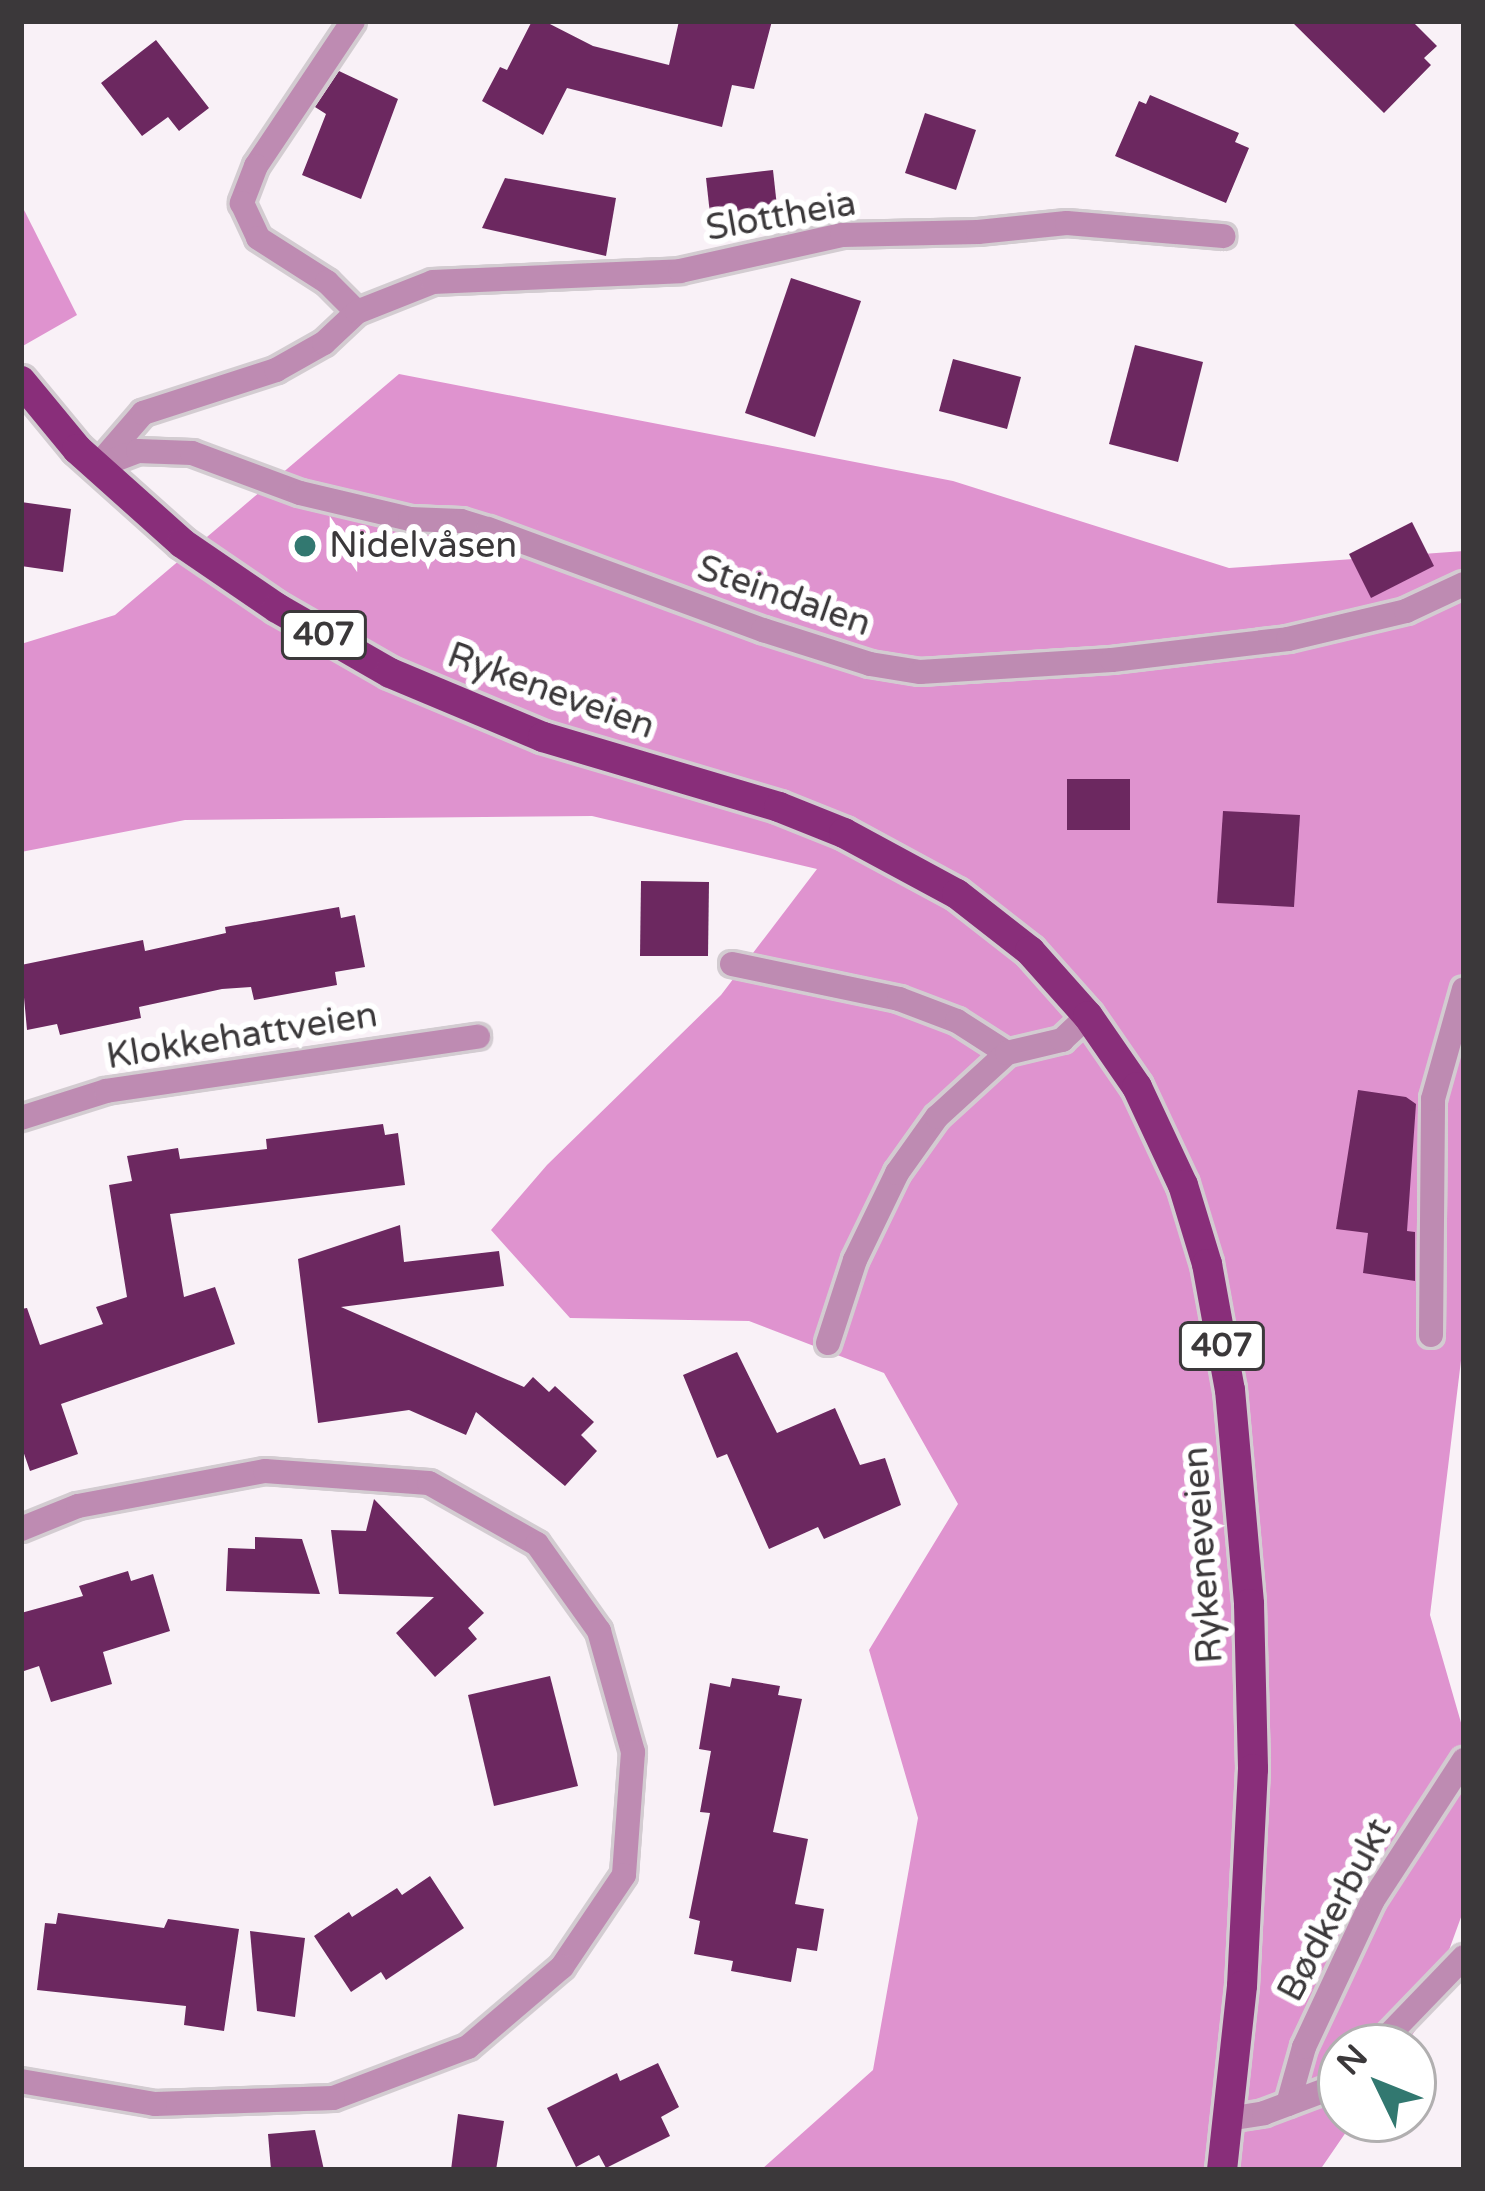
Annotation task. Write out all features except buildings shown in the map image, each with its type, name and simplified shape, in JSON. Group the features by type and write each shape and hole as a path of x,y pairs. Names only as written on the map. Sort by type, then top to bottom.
{"main road":[{"name":"Rykeneveien","path":"21,382 96,467 182,543 277,608 390,674 543,737 779,807 844,833 957,894 1030,952 1088,1016 1137,1088 1183,1185 1208,1264 1230,1390 1249,1604 1252,1769 1222,2170"}],"street":[{"path":"352,21 256,166 242,203 258,238 327,282 358,312"},
{"name":"Slottheia","path":"96,467 143,413 276,370 324,343 358,312 433,283 680,272 842,235 1067,223 1223,236"},
{"name":"Steindalen","path":"96,467 138,451 192,453 300,493 410,519 461,521 488,529 763,629 870,664 920,672 1112,660 1288,639 1406,611 1464,584"},
{"path":"732,964 899,999 957,1022 1007,1053"},
{"path":"1431,1335 1432,1099 1464,989"},
{"path":"828,1343 854,1259 898,1173 937,1117 1007,1053 1062,1040 1088,1016"},
{"name":"Klokkehattveien","path":"21,1118 106,1090 478,1037"},
{"path":"21,1529 78,1506 265,1471 429,1483 537,1544 599,1631 633,1752 624,1875 562,1967 468,2047 333,2098 154,2104 21,2081"},
{"name":"Bødkerbukt","path":"1288,2104 1304,2047 1373,1900 1464,1760"},
{"path":"1400,2023 1464,1957"},
{"path":"1228,2119 1317,2093"}],"shaded area":[{"path":"21,204 77,315 21,347"},
{"path":"399,374 953,481 1229,568 1464,551 1464,1336 1430,1615 1464,1733 1464,1909 1420,2023 1317,2023 1317,2143 1339,2143 1320,2170 761,2170 873,2070 918,1818 869,1650 958,1504 884,1373 749,1321 570,1318 491,1230 547,1165 721,995 817,869 592,816 185,820 21,852 21,644 115,615"}],"place":[{"name":"Nidelvåsen","path":"305,546"}]}
